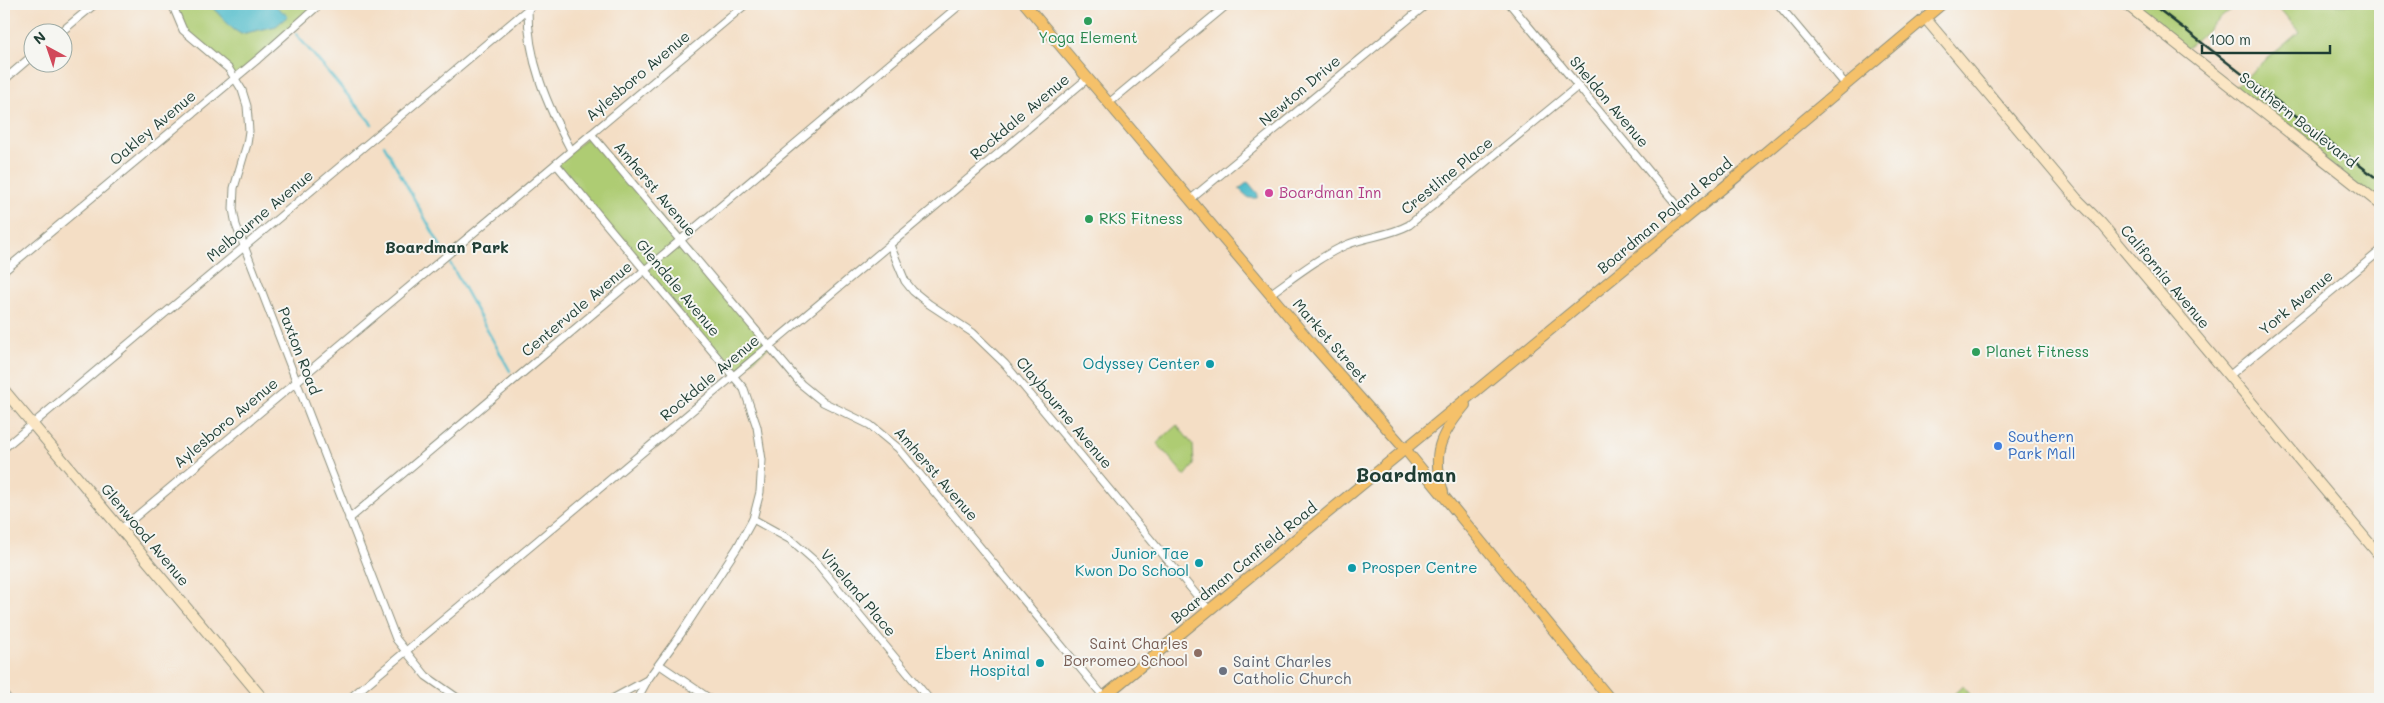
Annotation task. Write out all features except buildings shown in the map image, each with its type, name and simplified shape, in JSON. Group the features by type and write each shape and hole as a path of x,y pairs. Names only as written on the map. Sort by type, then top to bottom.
{"main road":[{"name":"Market Street","path":"1025,4 1270,294 1405,449 1610,699"},
{"name":"Boardman Poland Road","path":"1405,449 1687,218 1942,4"},
{"path":"1444,497 1437,464 1440,445 1450,425 1477,389"},
{"name":"Boardman Canfield Road","path":"1103,698 1405,449"}],"street":[{"path":"72,23 95,4"},
{"name":"Paxton Road","path":"172,4 183,30 219,59 235,78 242,90 248,119 247,144 235,179 233,198 236,225 396,639 426,676 459,699"},
{"name":"Oakley Avenue","path":"4,271 235,78 312,7 320,4"},
{"name":"Aylesboro Avenue","path":"571,150 746,4"},
{"name":"Centervale Avenue","path":"349,519 961,4"},
{"path":"1109,104 1228,4"},
{"name":"Newton Drive","path":"1191,199 1427,4"},
{"name":"Sheldon Avenue","path":"1510,4 1687,218"},
{"path":"1778,4 1846,85"},
{"name":"Southern Boulevard","path":"2126,4 2380,204"},
{"path":"530,5 533,58 541,89 549,109 571,150 556,164"},
{"name":"Melbourne Avenue","path":"4,448 244,248 530,5"},
{"name":"California Avenue","path":"1925,18 2380,556"},
{"path":"4,80 22,65"},
{"name":"Rockdale Avenue","path":"349,699 1088,78"},
{"name":"Crestline Place","path":"1270,294 1334,251 1360,240 1391,233 1409,225 1578,86"},
{"name":"Amherst Avenue","path":"591,134 769,347 813,395 832,407 870,425 898,448 1103,698"},
{"name":"Aylesboro Avenue","path":"121,530 556,164"},
{"name":"Glendale Avenue","path":"556,164 744,389 752,409 761,443 762,476 753,519 737,548 660,665 648,679 637,699"},
{"name":"Claybourne Avenue","path":"890,245 905,281 912,291 973,333 1006,364 1209,610"},
{"name":"York Avenue","path":"2228,376 2380,251"},
{"name":"Glenwood Avenue","path":"4,390 263,699"},
{"name":"Vineland Place","path":"753,519 791,540 817,563 929,699"},
{"path":"660,665 710,699"},
{"path":"612,699 648,679"},
{"path":"4,694 8,699"}],"green space":[{"path":"172,4 209,4 233,29 241,34 276,26 287,16 273,4 320,4 235,78 189,37"},
{"path":"2126,4 2237,4 2184,50"},
{"path":"2276,4 2380,4 2380,204 2233,88 2299,32"},
{"path":"591,134 769,347 734,376 556,164"},
{"path":"1177,425 1193,445 1194,465 1185,476 1157,443"},
{"path":"1963,686 1974,699 1948,699"}],"water":[{"path":"209,4 273,4 288,16 276,26 241,34 233,29"},
{"path":"1248,182 1258,194 1257,198 1249,198 1239,189"}],"waterway":[{"path":"296,34 372,124"},
{"path":"384,145 441,247"},
{"path":"450,263 510,371"}],"railway":[{"path":"2152,4 2380,181"}],"place":[{"name":"Yoga Element","path":"1088,21"},
{"name":"Boardman Inn","path":"1269,193"},
{"name":"RKS Fitness","path":"1089,219"},
{"name":"Planet Fitness","path":"1976,352"},
{"name":"Odyssey Center","path":"1210,364"},
{"name":"Southern Park Mall","path":"1998,446"},
{"name":"Junior Tae Kwon Do School","path":"1199,563"},
{"name":"Prosper Centre","path":"1352,568"},
{"name":"Saint Charles Borromeo School","path":"1198,653"},
{"name":"Ebert Animal Hospital","path":"1040,663"},
{"name":"Saint Charles Catholic Church","path":"1223,671"}],"district":[{"name":"Boardman Park","path":"447,247"},
{"name":"Boardman","path":"1406,475"}]}
